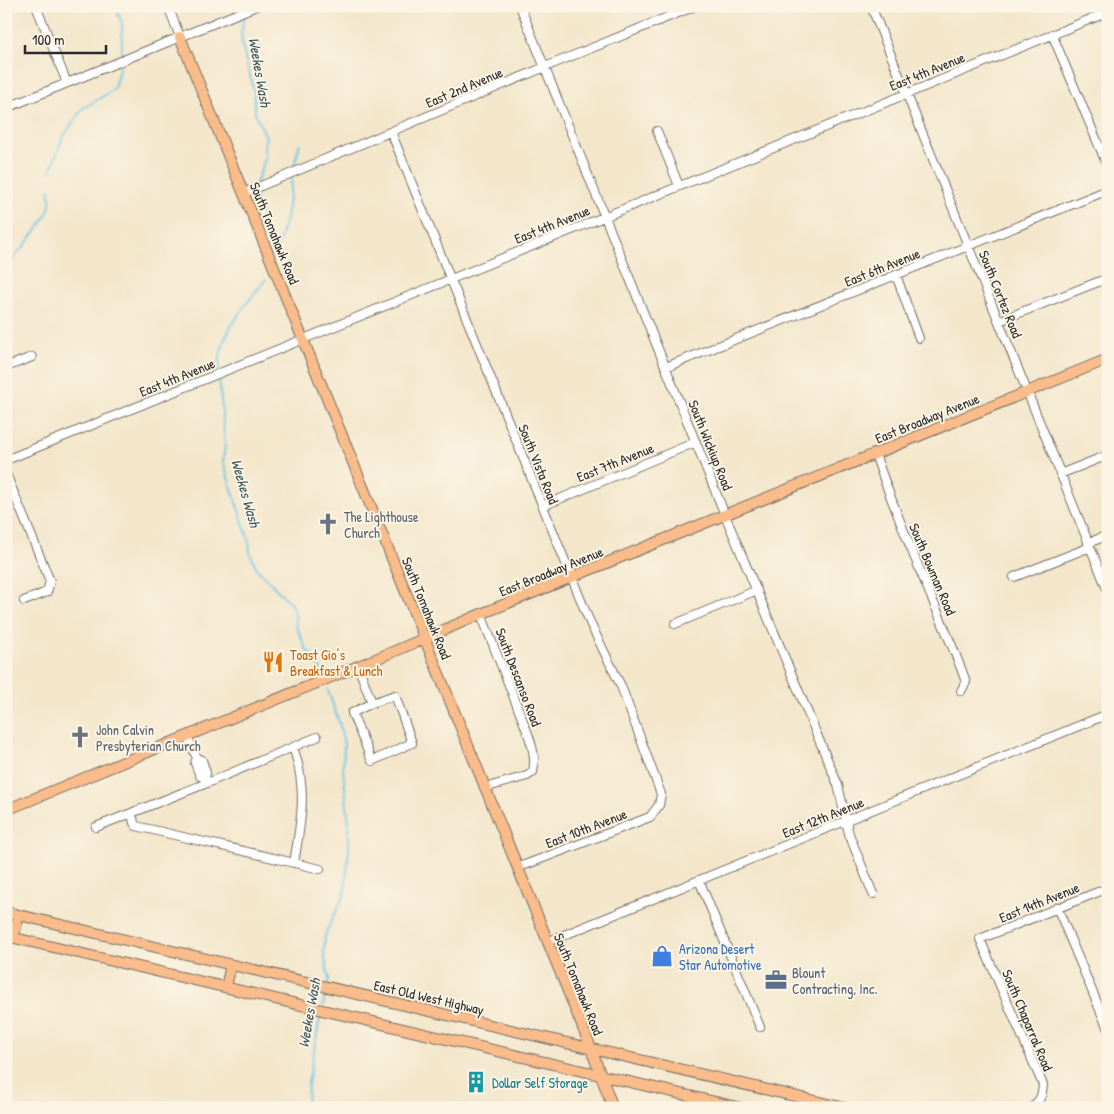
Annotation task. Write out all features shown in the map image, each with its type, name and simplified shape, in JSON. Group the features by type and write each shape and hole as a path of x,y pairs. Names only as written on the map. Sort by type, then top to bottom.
{"main road":[{"name":"South Tomahawk Road","path":"180,37 591,1049 613,1108"},
{"name":"East Broadway Avenue","path":"6,810 425,639 571,577 1108,359"},
{"name":"East Old West Highway","path":"6,912 845,1108"},
{"path":"19,915 10,937 741,1108"},
{"path":"226,987 231,965"}],"street":[{"path":"36,6 67,83"},
{"path":"168,6 180,37"},
{"path":"6,108 256,6"},
{"name":"South Wickiup Road","path":"520,6 725,515 838,785 849,834 874,894"},
{"name":"East 2nd Avenue","path":"244,193 695,6"},
{"name":"South Cortez Road","path":"871,6 1108,592"},
{"name":"East 4th Avenue","path":"6,460 302,338 1108,12"},
{"path":"1052,34 1108,168"},
{"path":"658,131 679,186"},
{"name":"South Vista Road","path":"391,132 571,577 591,625 621,686 661,794 659,805"},
{"name":"East 6th Avenue","path":"666,367 1108,190"},
{"path":"896,275 919,338"},
{"path":"998,321 1108,278"},
{"path":"6,367 32,357"},
{"name":"East 7th Avenue","path":"543,506 696,442"},
{"name":"South Bowman Road","path":"875,454 892,502 960,664 966,682 961,691"},
{"path":"1060,474 1108,455"},
{"path":"6,474 50,580 47,592 24,601"},
{"path":"1014,577 1108,535"},
{"path":"675,624 757,590"},
{"name":"South Descanso Road","path":"481,614 533,749 533,772 527,776 484,788"},
{"path":"358,666 372,703"},
{"path":"395,695 412,743 372,761 352,713 372,703 395,695"},
{"name":"East 12th Avenue","path":"547,942 1108,714"},
{"path":"187,736 197,758 195,763 200,776 206,781"},
{"path":"96,827 317,737"},
{"path":"292,747 299,766 303,804 294,863"},
{"name":"East 10th Avenue","path":"516,868 650,817 659,805"},
{"path":"132,813 136,826 320,869"},
{"path":"699,880 760,1026"},
{"name":"East 14th Avenue","path":"980,939 1056,907 1108,888"},
{"path":"1056,907 1108,1028"},
{"name":"South Chaparral Road","path":"980,939 1042,1085 1042,1096 1038,1103 1031,1108"}],"waterway":[{"path":"115,6 122,23 122,58"},
{"name":"Weekes Wash","path":"245,13 241,34 243,49 254,91 255,113 266,137 264,149 266,156 256,184"},
{"path":"50,172 63,137 82,109 114,88 120,65"},
{"path":"293,170 300,143"},
{"path":"276,252 286,219 292,177"},
{"path":"6,265 30,238 46,215 50,204 49,189"},
{"name":"Weekes Wash","path":"256,191 256,198 266,226"},
{"name":"Weekes Wash","path":"219,372 220,358 227,333 241,311 266,279"},
{"name":"Weekes Wash","path":"219,377 225,444 223,462 249,541 250,553 257,569 290,603 295,613 296,625 307,651 315,658 322,674"},
{"name":"Weekes Wash","path":"328,690 344,744 343,769 349,824 349,852 344,896 325,936 324,954 329,979 328,984"},
{"name":"Weekes Wash","path":"323,1006 326,991"},
{"name":"Weekes Wash","path":"307,1108 308,1083 321,1013"}],"place":[{"name":"The Lighthouse Church","path":"328,524"},
{"name":"Toast Gio’s Breakfast & Lunch","path":"273,662"},
{"name":"John Calvin Presbyterian Church","path":"80,737"},
{"name":"Arizona Desert Star Automotive","path":"662,956"},
{"name":"Blount Contracting, Inc.","path":"776,980"},
{"name":"Dollar Self Storage","path":"476,1082"}]}
